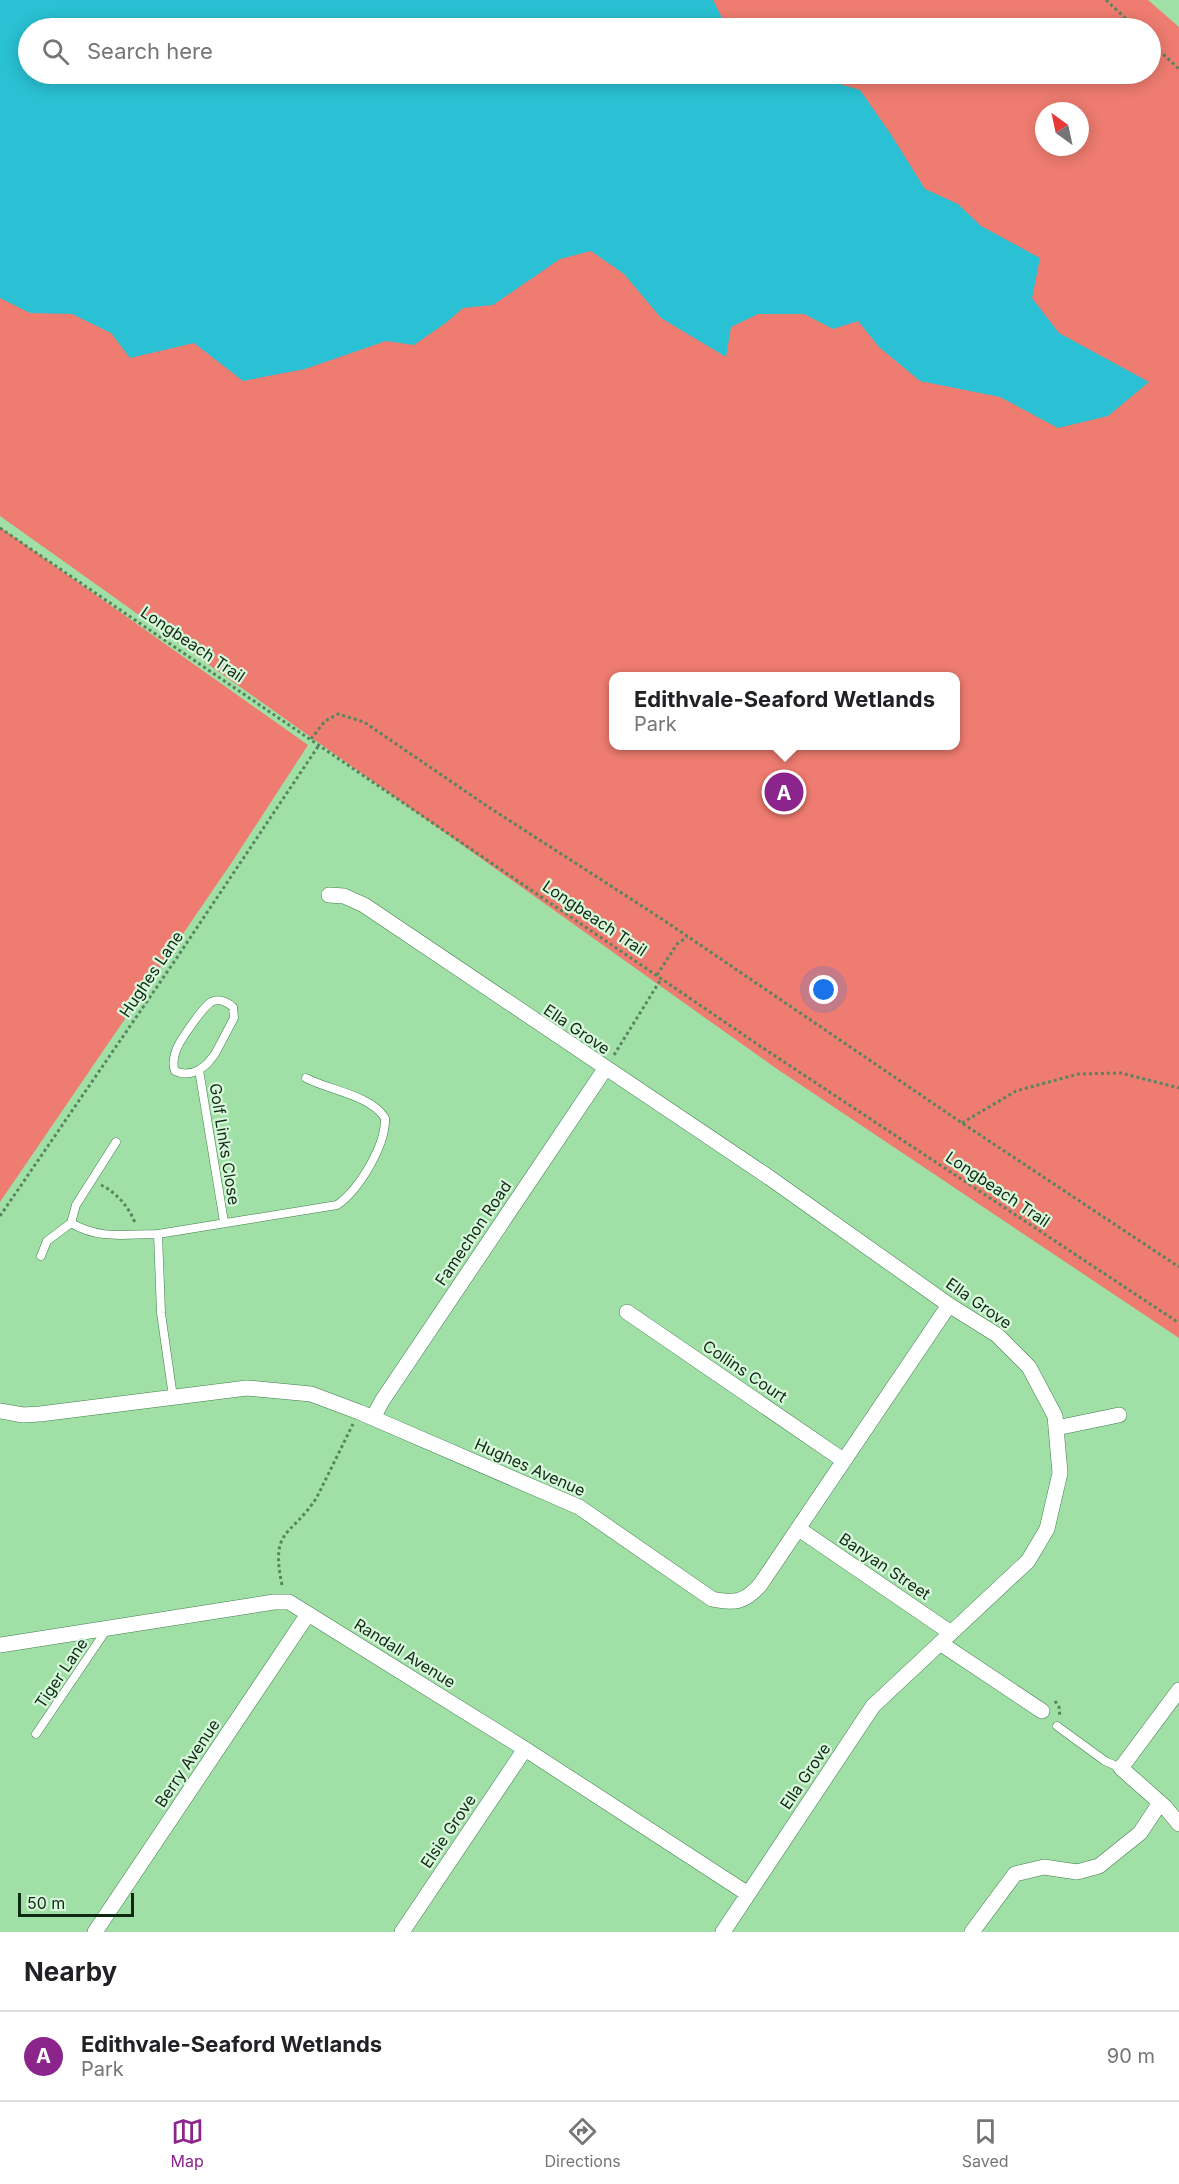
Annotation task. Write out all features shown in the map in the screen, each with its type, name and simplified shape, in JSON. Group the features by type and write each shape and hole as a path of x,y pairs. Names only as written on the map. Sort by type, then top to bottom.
{"street":[{"name":"Ella Grove","path":"328,895 344,896 364,905 770,1178 949,1305 997,1335 1029,1367 1055,1416 1060,1473 1047,1529 1028,1561 873,1706 723,1932"},
{"name":"Famechon Road","path":"366,1415 388,1391 605,1069"},
{"name":"Hughes Avenue","path":"0,1411 24,1415 40,1414 247,1388 312,1394 579,1507 712,1599 724,1602 736,1601 749,1597 760,1585 949,1305"},
{"name":"Collins Court","path":"627,1312 843,1460"},
{"path":"1056,1428 1119,1415"},
{"name":"Banyan Street","path":"799,1530 1042,1712"},
{"name":"Randall Avenue","path":"0,1645 279,1601 292,1604 525,1749 748,1894"},
{"name":"Berry Avenue","path":"95,1932 309,1614"},
{"path":"1179,1690 1121,1768 1160,1803 1179,1824"},
{"name":"Elsie Grove","path":"402,1932 525,1749"},
{"path":"972,1932 1015,1874 1044,1867 1077,1872 1099,1866 1140,1833 1160,1803"}],"lane":[{"name":"Golf Links Close","path":"213,1002 225,1002 233,1007 235,1016 215,1054 199,1070 187,1074 175,1071 173,1066 177,1048 207,1005 213,1002"},
{"name":"Golf Links Close","path":"199,1070 224,1222"},
{"name":"Golf Links Close","path":"70,1223 82,1230 99,1235 158,1234 334,1206 349,1194 371,1162 384,1135 385,1120 382,1114 359,1099 306,1077"},
{"path":"41,1257 51,1237 70,1223 75,1205 116,1142"},
{"path":"158,1234 161,1313 173,1397"},
{"name":"Tiger Lane","path":"36,1734 108,1628"},
{"path":"1057,1726 1105,1761 1121,1768"}],"path":[{"path":"1106,0 1125,18"},
{"path":"1161,52 1179,69"},
{"name":"Longbeach Trail","path":"0,528 767,1051 1179,1323"},
{"path":"311,739 325,721 338,714 364,722 1179,1267"},
{"name":"Hughes Lane","path":"0,1216 319,745"},
{"path":"657,975 677,944 687,937"},
{"path":"605,1069 662,978"},
{"path":"962,1123 1016,1091 1078,1074 1121,1072 1179,1088"},
{"path":"91,1180 113,1191 133,1217 136,1234"},
{"path":"282,1585 278,1554 280,1543 291,1527 310,1508 366,1415"}],"shaded area":[{"path":"0,0 1148,0 1179,27 1179,1338 777,1069 0,516"},
{"path":"0,527 308,745 232,862 0,1202"}],"water":[{"path":"0,0 713,0 722,18 18,18 18,84 840,84 860,90 925,189 958,204 981,226 1040,258 1032,298 1059,333 1149,382 1108,416 1058,428 1000,397 920,381 879,347 858,321 833,329 804,314 758,314 731,327 726,357 661,318 624,274 591,251 560,259 493,305 463,308 414,345 386,341 305,369 243,381 194,343 130,358 111,333 72,314 30,313 0,298"}],"place":[{"name":"Edithvale-Seaford Wetlands","path":"784,792"}]}
